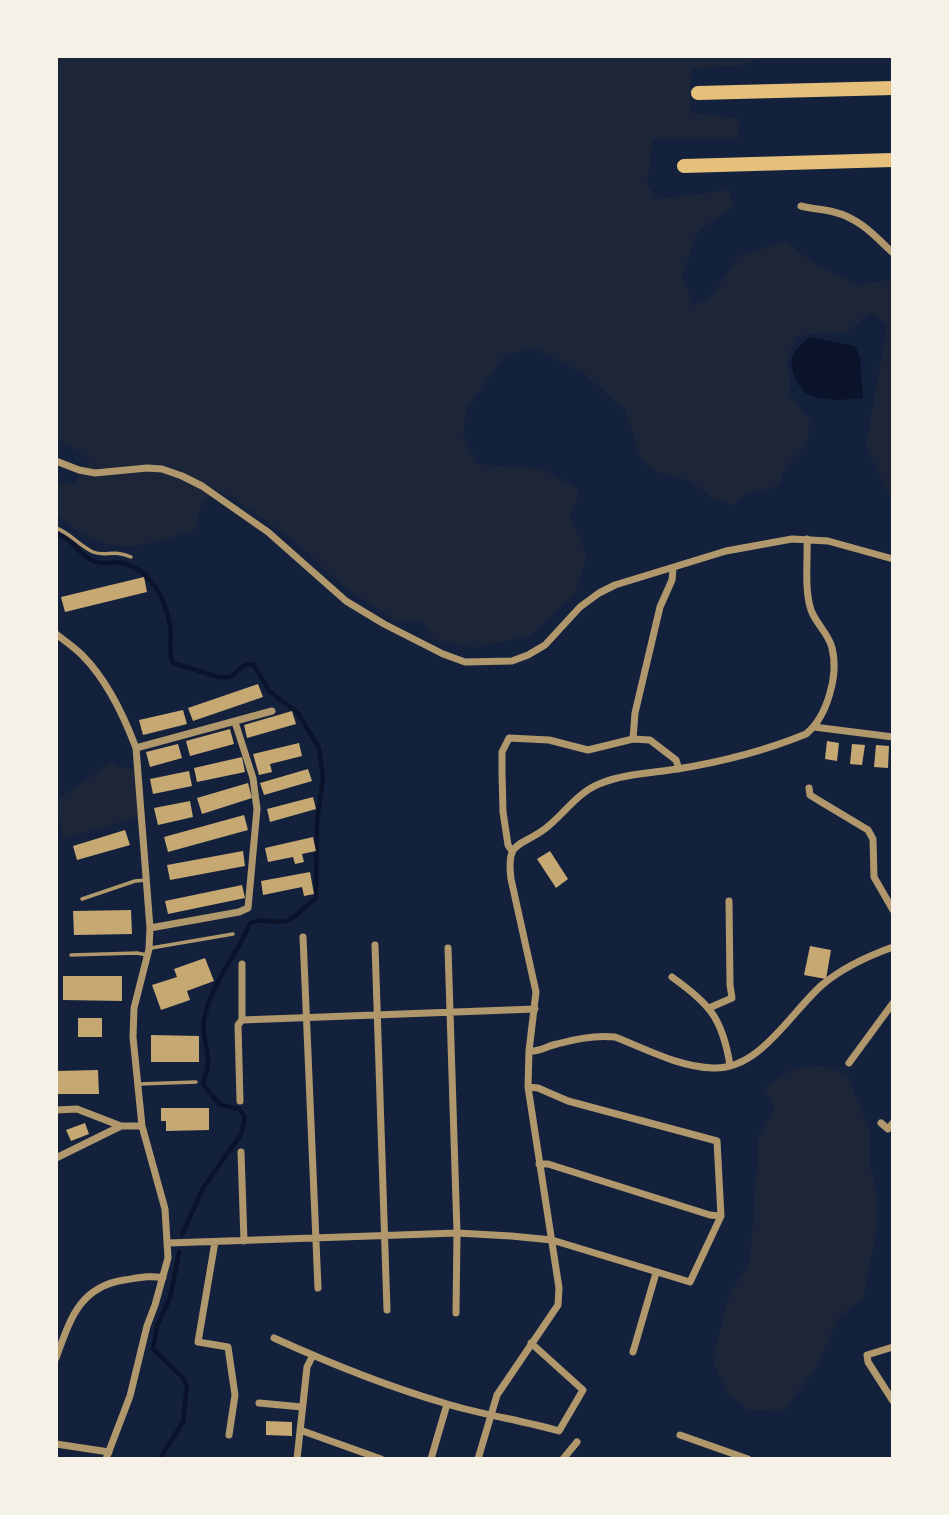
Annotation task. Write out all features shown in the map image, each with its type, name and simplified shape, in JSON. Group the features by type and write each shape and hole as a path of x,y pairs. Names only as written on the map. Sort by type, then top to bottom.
{"highway":[{"path":"698,93 893,88"},
{"path":"684,166 893,160"}],"street":[{"path":"801,206 849,217 866,227 893,253"},
{"path":"56,461 95,473 147,468 162,469 182,476 202,486 268,532 328,588 346,601 443,654 465,662 512,661 528,655 545,645 580,607 599,593 615,585 726,551 792,538 807,538 893,559"},
{"path":"478,1459 497,1395 531,1343 552,1317 558,1305 559,1288 527,1087 536,992 511,879 509,860 512,851 545,829 579,796 598,784 618,778 735,759 806,734 814,727 833,685 834,670 832,648 811,609 807,538"},
{"path":"633,739 635,713 660,607 672,580 673,569"},
{"path":"56,634 82,655 99,676 127,725 136,748 150,928 148,952 134,1008 134,1037 142,1126 165,1209 169,1243 163,1278 147,1326 131,1396 108,1455 56,1444"},
{"path":"136,748 272,711"},
{"path":"150,928 239,912 248,908 257,809 253,778 235,722"},
{"path":"814,727 893,737"},
{"path":"512,851 503,812 502,752 509,738 549,740 588,750 633,739 650,740 676,760 679,769"},
{"path":"809,788 810,795 868,830 873,839 874,877 893,911"},
{"path":"709,1008 732,998 729,901"},
{"path":"303,937 318,1288"},
{"path":"375,945 387,1310"},
{"path":"448,948 457,1233 456,1313"},
{"path":"529,1051 603,1036 615,1037 693,1066 715,1068 730,1065 762,1048 822,985 866,958 892,949"},
{"path":"240,1101 238,1025 242,1020 242,964"},
{"path":"672,978 702,999 709,1008 722,1034 730,1065"},
{"path":"849,1063 893,1003"},
{"path":"242,1020 535,1009"},
{"path":"169,1243 457,1233 552,1240 690,1282 721,1216 716,1141 568,1101 538,1088 527,1087"},
{"path":"56,1110 77,1109 121,1126 142,1126"},
{"path":"881,1123 888,1129 893,1123"},
{"path":"56,1158 121,1126"},
{"path":"241,1152 244,1241"},
{"path":"539,1164 548,1164 721,1216"},
{"path":"215,1242 198,1342 228,1347 235,1395 229,1435"},
{"path":"633,1352 656,1273"},
{"path":"56,1358 73,1314 89,1294 107,1283 151,1276 163,1278"},
{"path":"274,1338 447,1404 559,1431 583,1390 531,1343"},
{"path":"893,1347 867,1355 868,1362 893,1401"},
{"path":"297,1459 307,1367 313,1355"},
{"path":"259,1403 302,1407"},
{"path":"431,1459 447,1404"},
{"path":"300,1430 381,1459"},
{"path":"680,1435 748,1459"},
{"path":"563,1459 577,1442"},
{"path":"718,1459 721,1450"}],"lane":[{"path":"56,528 91,551 102,555 112,551 122,552 131,556"},
{"path":"82,900 135,881 147,880"},
{"path":"71,955 148,952 233,934"},
{"path":"139,1084 196,1082"}],"shaded area":[{"path":"56,56 763,56 744,65 692,69 690,112 740,119 738,139 653,139 647,185 658,199 729,190 733,206 697,233 682,275 694,306 712,295 739,255 786,242 819,266 860,285 893,279 893,498 866,447 887,325 871,312 847,332 796,337 787,359 791,397 810,420 807,445 785,468 779,486 745,494 733,505 713,499 691,481 657,472 641,459 625,410 583,373 536,349 505,354 466,410 463,435 477,464 543,469 578,489 577,501 569,518 582,541 586,558 575,593 530,636 472,648 433,639 421,620 398,622 345,588 291,538 233,498 215,490 201,506 195,530 155,542 128,546 101,543 88,537 56,514 56,484 73,484 90,461 76,449 56,439"},
{"path":"810,337 855,346 860,357 863,398 824,399 807,394 799,386 792,359 797,349"},
{"path":"111,762 117,767 135,769 138,817 63,839 56,801"},
{"path":"821,1066 847,1074 869,1128 870,1166 876,1189 876,1234 863,1298 839,1317 814,1371 783,1411 748,1410 726,1391 712,1359 730,1294 750,1261 759,1135 775,1108 765,1089 792,1069"}],"building":[{"path":"144,577 147,592 65,612 61,597"},
{"path":"258,684 263,697 193,721 188,708"},
{"path":"183,710 187,724 143,735 139,720"},
{"path":"292,711 296,724 247,738 244,725"},
{"path":"230,729 234,744 190,756 186,741"},
{"path":"827,741 839,743 837,761 825,759"},
{"path":"299,743 302,756 270,764 272,772 259,775 253,754"},
{"path":"178,744 182,758 150,767 146,752"},
{"path":"852,744 865,745 862,765 850,764"},
{"path":"876,745 889,746 888,768 874,767"},
{"path":"242,757 245,772 197,782 194,768"},
{"path":"308,769 312,781 264,795 260,783"},
{"path":"189,771 192,786 153,794 150,779"},
{"path":"248,783 252,798 202,814 197,798"},
{"path":"313,797 316,809 270,822 267,809"},
{"path":"190,801 193,817 158,825 154,808"},
{"path":"244,815 248,830 168,852 164,837"},
{"path":"125,830 130,845 77,860 73,846"},
{"path":"313,837 316,851 302,854 304,862 295,864 293,857 268,862 265,848"},
{"path":"243,851 245,866 170,880 167,865"},
{"path":"550,851 568,879 556,888 537,859"},
{"path":"310,872 314,894 304,896 302,887 263,895 261,881"},
{"path":"242,885 245,898 168,914 165,901"},
{"path":"131,910 132,934 74,935 73,911"},
{"path":"810,946 831,950 826,979 804,975"},
{"path":"205,958 214,981 187,991 190,1000 161,1010 152,985 177,977 174,969"},
{"path":"63,976 122,976 122,1001 63,1000"},
{"path":"78,1018 102,1018 102,1037 78,1037"},
{"path":"151,1035 199,1036 199,1062 151,1062"},
{"path":"98,1070 99,1094 56,1094 56,1071"},
{"path":"161,1108 209,1108 209,1130 166,1131 166,1121 161,1121"},
{"path":"85,1123 89,1134 71,1141 66,1130"},
{"path":"266,1421 292,1422 292,1436 266,1435"}],"waterway":[{"path":"56,535 67,539 90,559 99,563 123,563 149,579 168,615 173,663 219,677 230,677 246,664 254,665 269,691 297,712 319,748 323,778 317,821 316,899 289,920 261,920 250,923 209,1003 204,1026 208,1061 203,1084 220,1105 239,1109 245,1117 241,1134 203,1188 182,1235"},
{"path":"160,1459 183,1422 187,1386 183,1378 153,1349 157,1326 170,1298 179,1252"}]}
